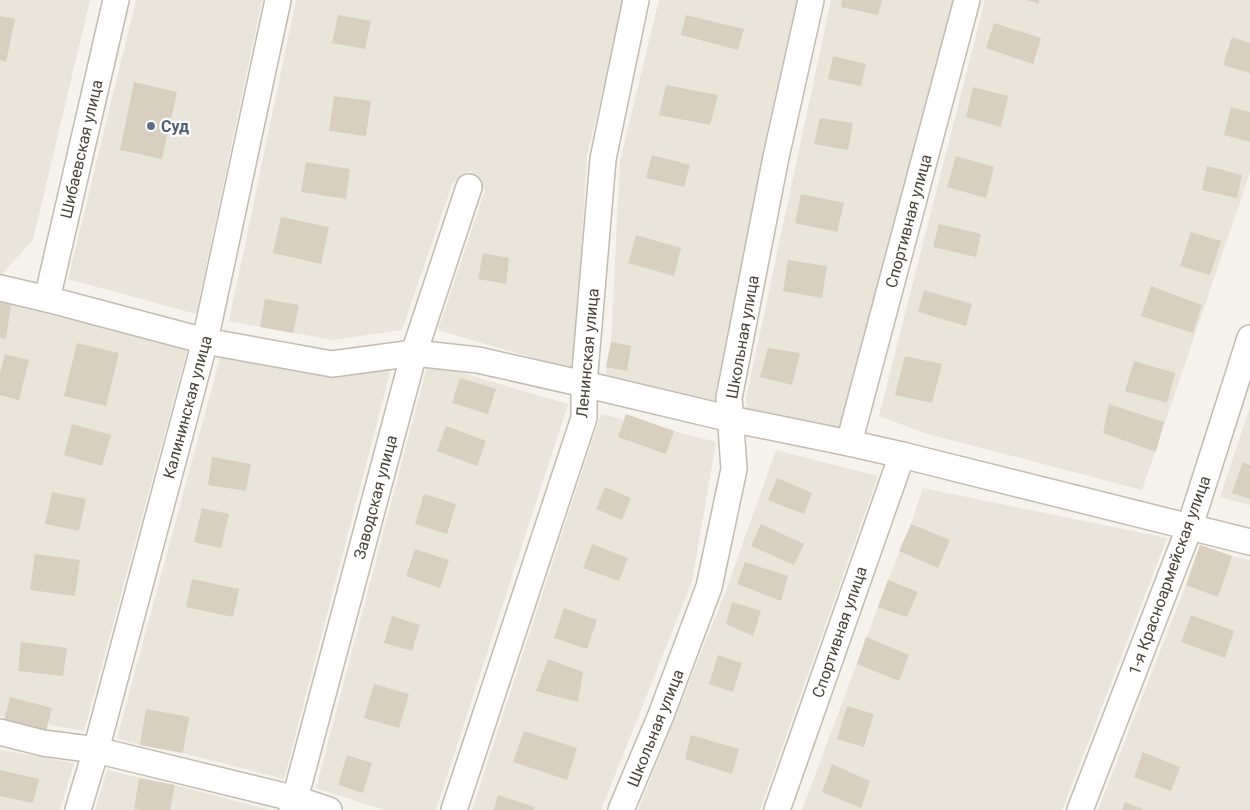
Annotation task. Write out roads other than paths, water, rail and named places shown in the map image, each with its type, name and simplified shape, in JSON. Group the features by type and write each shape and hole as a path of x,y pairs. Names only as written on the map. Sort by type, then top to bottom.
{"street":[{"name":"Шибаевская улица","path":"47,299 116,0"},
{"name":"Калининская улица","path":"78,810 96,750 205,341 278,0"},
{"name":"Ленинская улица","path":"454,810 584,418 584,384 603,159 636,0"},
{"name":"Школьная улица","path":"621,810 661,715 709,587 734,470 729,398 776,157 812,0"},
{"name":"Спортивная улица","path":"849,443 967,0"},
{"name":"Заводская улица","path":"294,805 414,353 468,187"},
{"path":"0,288 205,341 332,364 414,353 478,360 731,419 902,455 1250,542"},
{"name":"1-я Красноармейская улица","path":"1080,810 1190,526 1250,338"},
{"name":"Спортивная улица","path":"777,810 902,455"},
{"path":"0,732 43,743 96,750 294,805 329,810"}],"place":[{"name":"Суд","path":"151,126"}]}
